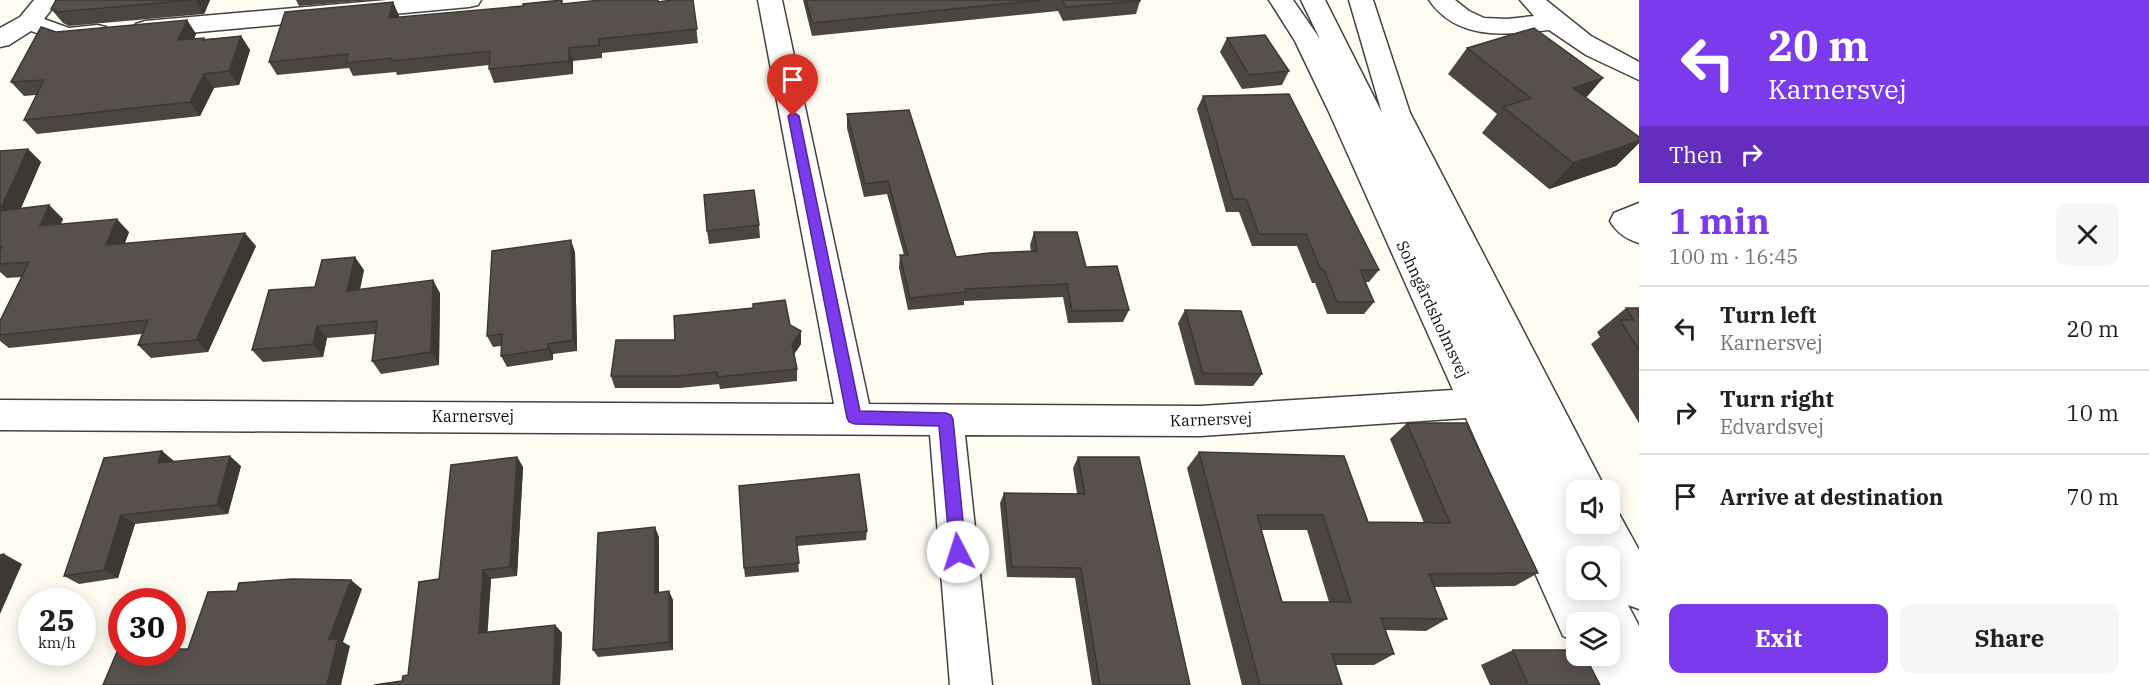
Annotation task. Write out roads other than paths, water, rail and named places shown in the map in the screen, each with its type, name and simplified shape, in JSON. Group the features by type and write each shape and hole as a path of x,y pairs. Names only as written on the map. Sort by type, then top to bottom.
{"street":[{"path":"0,39 29,22 46,0"},
{"path":"29,22 66,36 469,0"},
{"path":"770,0 855,418"},
{"name":"Sohngårdsholmsvej","path":"1281,0 1308,41 1343,112 1572,612"},
{"path":"1313,0 1579,546"},
{"path":"1338,0 1583,480"},
{"path":"1361,0 1396,113"},
{"path":"1441,0 1462,18 1484,26 1516,26 1551,22"},
{"path":"1532,0 1551,22 1588,46 1639,72"},
{"path":"1639,214 1625,221 1639,232"},
{"name":"Karnersvej","path":"0,415 1200,421 1476,403"},
{"path":"946,419 970,685"},
{"path":"1532,450 1566,499"},
{"path":"1610,534 1639,590"},
{"path":"1620,577 1639,605"},
{"path":"1605,600 1639,670"},
{"path":"1596,666 1605,685"}]}
